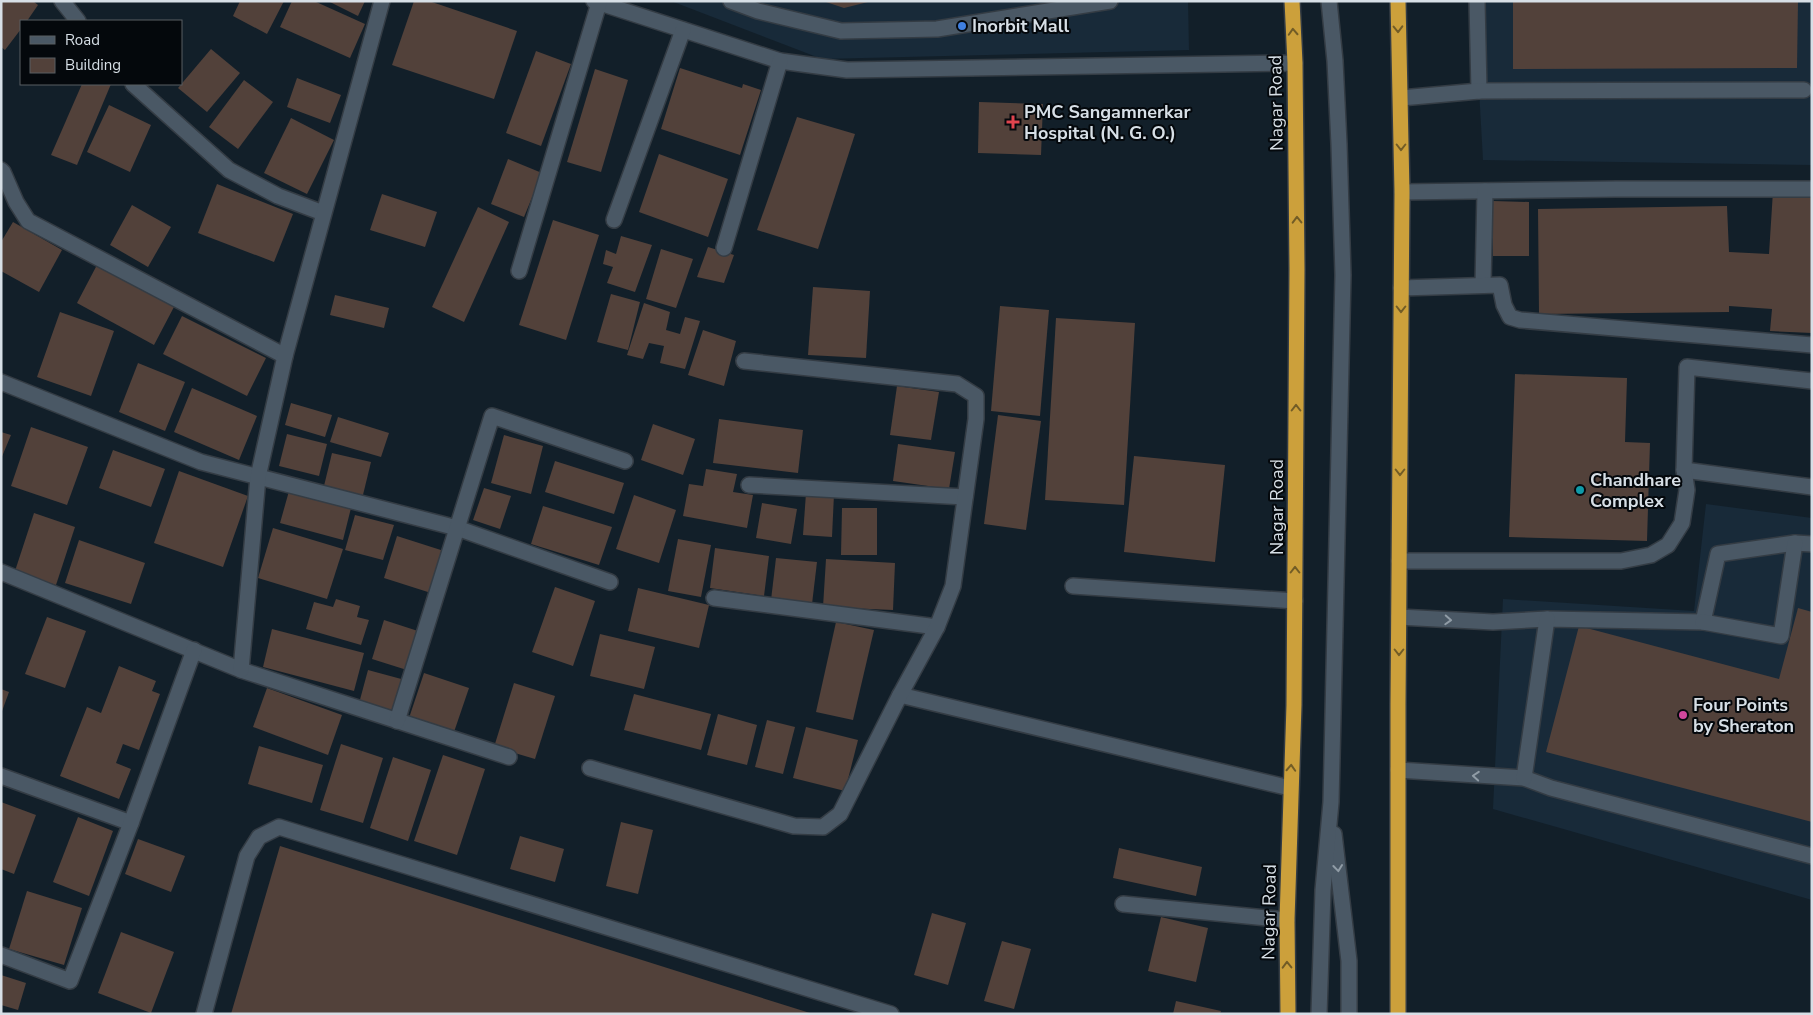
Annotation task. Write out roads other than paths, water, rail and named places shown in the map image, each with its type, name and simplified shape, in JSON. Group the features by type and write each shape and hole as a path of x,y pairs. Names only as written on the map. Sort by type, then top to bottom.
{"highway":[{"name":"Nagar Road","path":"1288,1014 1287,920 1294,705 1297,269 1295,63 1292,1"},
{"path":"1398,1 1402,192 1398,1014"}],"street":[{"path":"62,1 77,20"},
{"path":"240,670 258,476 285,356 382,1"},
{"path":"731,1 758,11 841,31 937,30 1110,1"},
{"path":"1319,1014 1323,890 1331,802 1343,275 1340,144 1329,1"},
{"path":"1477,1 1480,91"},
{"path":"519,270 597,2 780,61 847,70 1295,63"},
{"path":"614,220 683,30"},
{"path":"724,248 780,61"},
{"path":"134,85 228,170 278,196 323,213"},
{"path":"1401,98 1480,91 1804,90"},
{"path":"1,170 4,172 16,202 28,221 285,356"},
{"path":"1402,192 1812,189"},
{"path":"1483,286 1485,191"},
{"path":"1401,288 1500,285 1504,305 1510,317 1520,320 1812,345"},
{"path":"590,768 794,826 823,827 840,814 900,695 937,627 953,586 976,419 976,396 957,384 744,361"},
{"path":"1399,561 1620,561 1650,555 1668,545 1682,523 1687,490 1684,470 1687,367 1812,381"},
{"path":"1,382 201,462 457,528 610,582"},
{"path":"397,721 492,416 625,461"},
{"path":"1684,470 1812,487"},
{"path":"749,485 965,497"},
{"path":"1399,617 1493,622 1547,620 1703,622 1781,636 1795,543"},
{"path":"1703,622 1718,554 1795,543 1812,544"},
{"path":"1,572 240,670 509,757"},
{"path":"1073,586 1295,601"},
{"path":"714,598 937,627"},
{"path":"1524,778 1547,620"},
{"path":"1,955 70,981 131,823 194,650"},
{"path":"900,695 1290,788"},
{"path":"1398,770 1524,778 1551,788 1812,856"},
{"path":"1,776 131,823"},
{"path":"1331,802 1349,961 1349,1014"},
{"path":"204,1014 247,856 259,837 280,827 891,1014"},
{"path":"1124,904 1287,920"}],"place":[{"name":"Inorbit Mall","path":"962,26"},
{"name":"PMC Sangamnerkar Hospital (N. G. O.)","path":"1013,122"},
{"name":"Chandhare Complex","path":"1580,490"},
{"name":"Four Points by Sheraton","path":"1683,715"}]}
